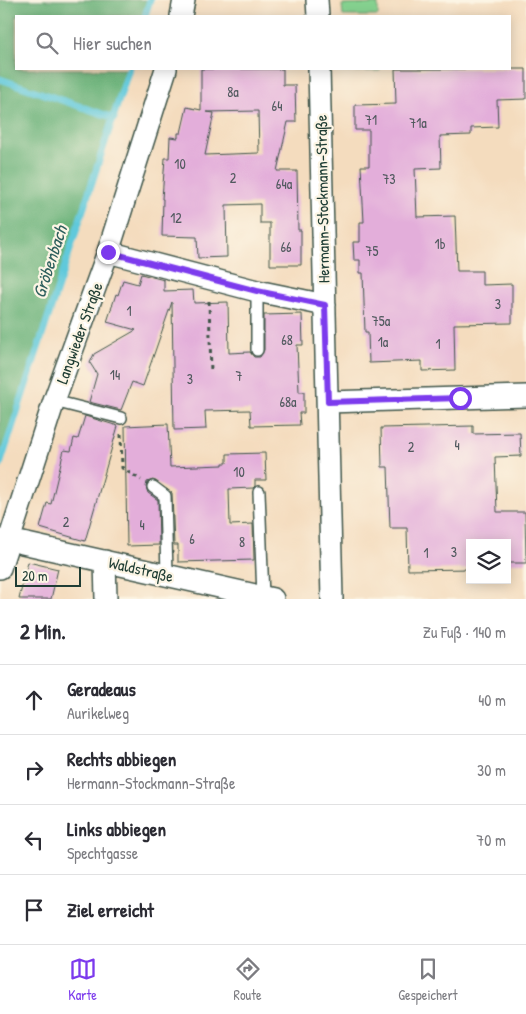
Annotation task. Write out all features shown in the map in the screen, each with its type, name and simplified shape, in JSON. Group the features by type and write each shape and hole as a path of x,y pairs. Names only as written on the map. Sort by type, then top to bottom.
{"street":[{"path":"181,15 184,0"},
{"path":"317,0 318,15"},
{"name":"Langwieder Straße","path":"0,568 54,401 108,252 166,70"},
{"name":"Hermann-Stockmann-Straße","path":"319,70 332,599"},
{"path":"108,252 257,291 325,305"},
{"path":"328,402 526,396"},
{"name":"Waldstraße","path":"9,540 268,598"},
{"path":"105,561 106,599"}],"lane":[{"path":"256,350 257,291"},
{"path":"54,401 121,418"},
{"path":"153,487 165,496 167,575"},
{"path":"259,492 268,598"}],"path":[{"path":"209,278 211,373"},
{"path":"121,418 122,468 153,487"}],"green space":[{"path":"0,0 150,0 145,15 15,15 15,70 129,70 0,465"},
{"path":"378,4 378,15 343,15 342,5"},
{"path":"344,70 380,70 380,71 344,72"}],"building":[{"path":"526,69 526,99 497,100 498,127 471,128 471,135 440,136 441,168 415,169 417,217 455,216 457,271 482,271 482,285 512,284 512,323 454,324 455,370 422,371 422,361 369,363 368,332 365,332 363,273 360,273 360,260 354,260 353,242 360,242 360,222 364,222 361,166 369,166 369,130 355,130 355,105 396,104 395,70"},
{"path":"201,70 283,70 283,85 295,85 296,122 288,122 277,171 297,171 298,230 301,230 301,265 270,265 270,223 260,223 260,204 226,205 227,257 198,258 197,237 162,236 165,158 169,158 170,137 178,138 178,133 181,133 187,107 201,110","holes":["258,111 259,153 205,155 214,113 207,112"]},
{"path":"141,274 164,280 164,291 193,290 194,303 228,302 229,353 250,352 254,357 260,357 264,350 264,315 302,314 303,345 297,345 299,392 304,392 304,413 299,413 300,425 251,426 250,410 205,411 206,429 174,430 172,302 143,386 132,382 121,410 89,402 97,374 90,363 94,354 136,330 107,322 116,294 118,295 123,280 138,284"},
{"path":"85,416 118,426 85,541 40,528 47,503 51,504 64,450 71,451 74,438 78,439"},
{"path":"168,424 170,467 223,465 223,463 227,463 227,454 265,453 266,480 255,480 253,488 229,489 230,525 253,524 254,560 178,562 178,545 174,545 172,493 153,480 147,482 146,487 148,493 158,500 159,545 127,546 125,426"},
{"path":"473,426 473,434 520,433 521,456 495,457 497,512 525,512 526,563 511,563 511,539 466,539 466,569 408,570 407,528 390,528 388,467 382,467 381,428"},
{"path":"28,562 58,569 51,599 19,599"}],"waterway":[{"name":"Gröbenbach","path":"145,15 150,0"},
{"name":"Gröbenbach","path":"0,465 129,70"},
{"path":"0,79 114,118"}],"route":[{"path":"108,252 257,291 325,305 328,402 460,398"}]}
